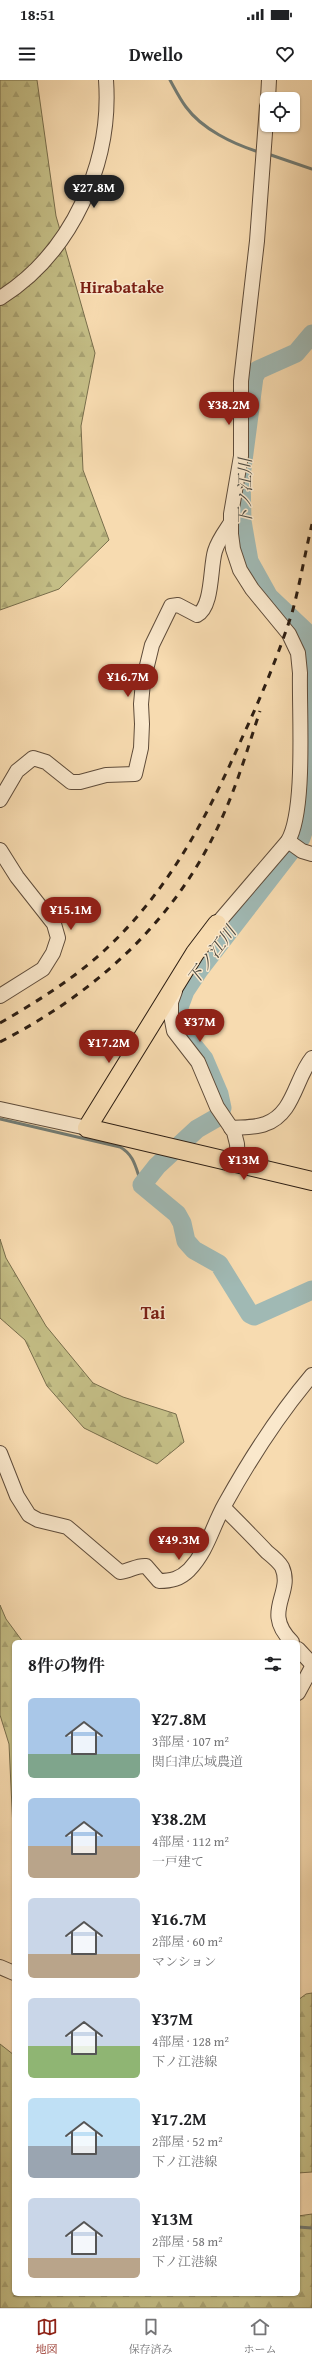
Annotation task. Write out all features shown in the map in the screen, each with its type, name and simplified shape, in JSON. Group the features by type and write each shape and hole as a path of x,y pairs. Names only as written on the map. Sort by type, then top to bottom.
{"main road":[{"path":"217,924 179,980 87,1128 312,1181"}],"street":[{"path":"0,298 23,282 54,248 70,225 87,194 97,162 105,121 106,80"},
{"path":"268,80 268,92"},
{"path":"217,924 298,847 293,830 298,802 306,672 289,634 252,589 240,570 233,549 230,524 241,456 241,381 265,132"},
{"path":"0,800 17,771 33,758 46,762 71,782 80,782 106,775 135,774 141,748 141,698 152,645 172,606 178,605 194,615 199,614 204,609 209,591 215,550 230,524"},
{"path":"0,850 17,877 54,924 58,938 54,953 43,969 0,996"},
{"path":"179,980 171,1002 173,1026 178,1037 198,1062 219,1111 231,1128 237,1144 238,1164"},
{"path":"231,1128 264,1124 278,1117 287,1107 312,1058"},
{"path":"0,1109 87,1128"},
{"path":"0,1453 18,1496 29,1515 38,1520 67,1527 120,1572 130,1571 139,1565 146,1566 159,1582 173,1581 188,1571 206,1550 224,1508 275,1424 312,1375"},
{"path":"224,1508 282,1566 285,1580 278,1605 278,1620 286,1637 290,1640"},
{"path":"300,1651 312,1666 300,1689"},
{"path":"0,1968 12,1972"}],"green space":[{"path":"0,80 37,80 56,216 95,353 81,426 83,470 109,540 59,589 0,610"},
{"path":"0,1239 6,1258 46,1326 93,1383 123,1397 176,1414 184,1442 157,1464 84,1428 47,1386 25,1340 0,1318"},
{"path":"0,1605 6,1619 22,1640 12,1640 12,1808 9,1744 0,1715"},
{"path":"312,1993 312,2172 300,2173 300,1998 306,1994"},
{"path":"0,2044 12,2053 12,2296 300,2296 300,2216 312,2214 312,2308 0,2308"}],"waterway":[{"path":"170,80 186,107 200,122 219,135 239,145 259,152"},
{"path":"268,154 312,169"},
{"name":"下ノ江川","path":"312,334 296,353 258,370 254,377 241,476 242,521 249,561 269,597 305,631 309,640 312,661"},
{"name":"下ノ江川","path":"312,675 304,829 301,838 199,970 185,991 178,1010 177,1018 183,1033 204,1059 219,1094 222,1108 218,1117 197,1129 157,1166 142,1185 177,1214 182,1223 186,1241 194,1250 219,1264 250,1314 254,1316 312,1290"},
{"path":"0,1119 120,1147 125,1150 132,1159 142,1185"},
{"path":"300,2227 312,2228"}],"railway":[{"path":"0,1023 56,988 95,959 107,948 150,901 185,850 201,823 229,767 275,661 287,629 298,591 312,524"},
{"path":"0,1042 36,1022 71,999 103,974 133,947 161,917 185,884 207,849 230,799 260,711"}],"district":[{"name":"Hirabatake","path":"122,286"},
{"name":"Tai","path":"153,1312"}]}
